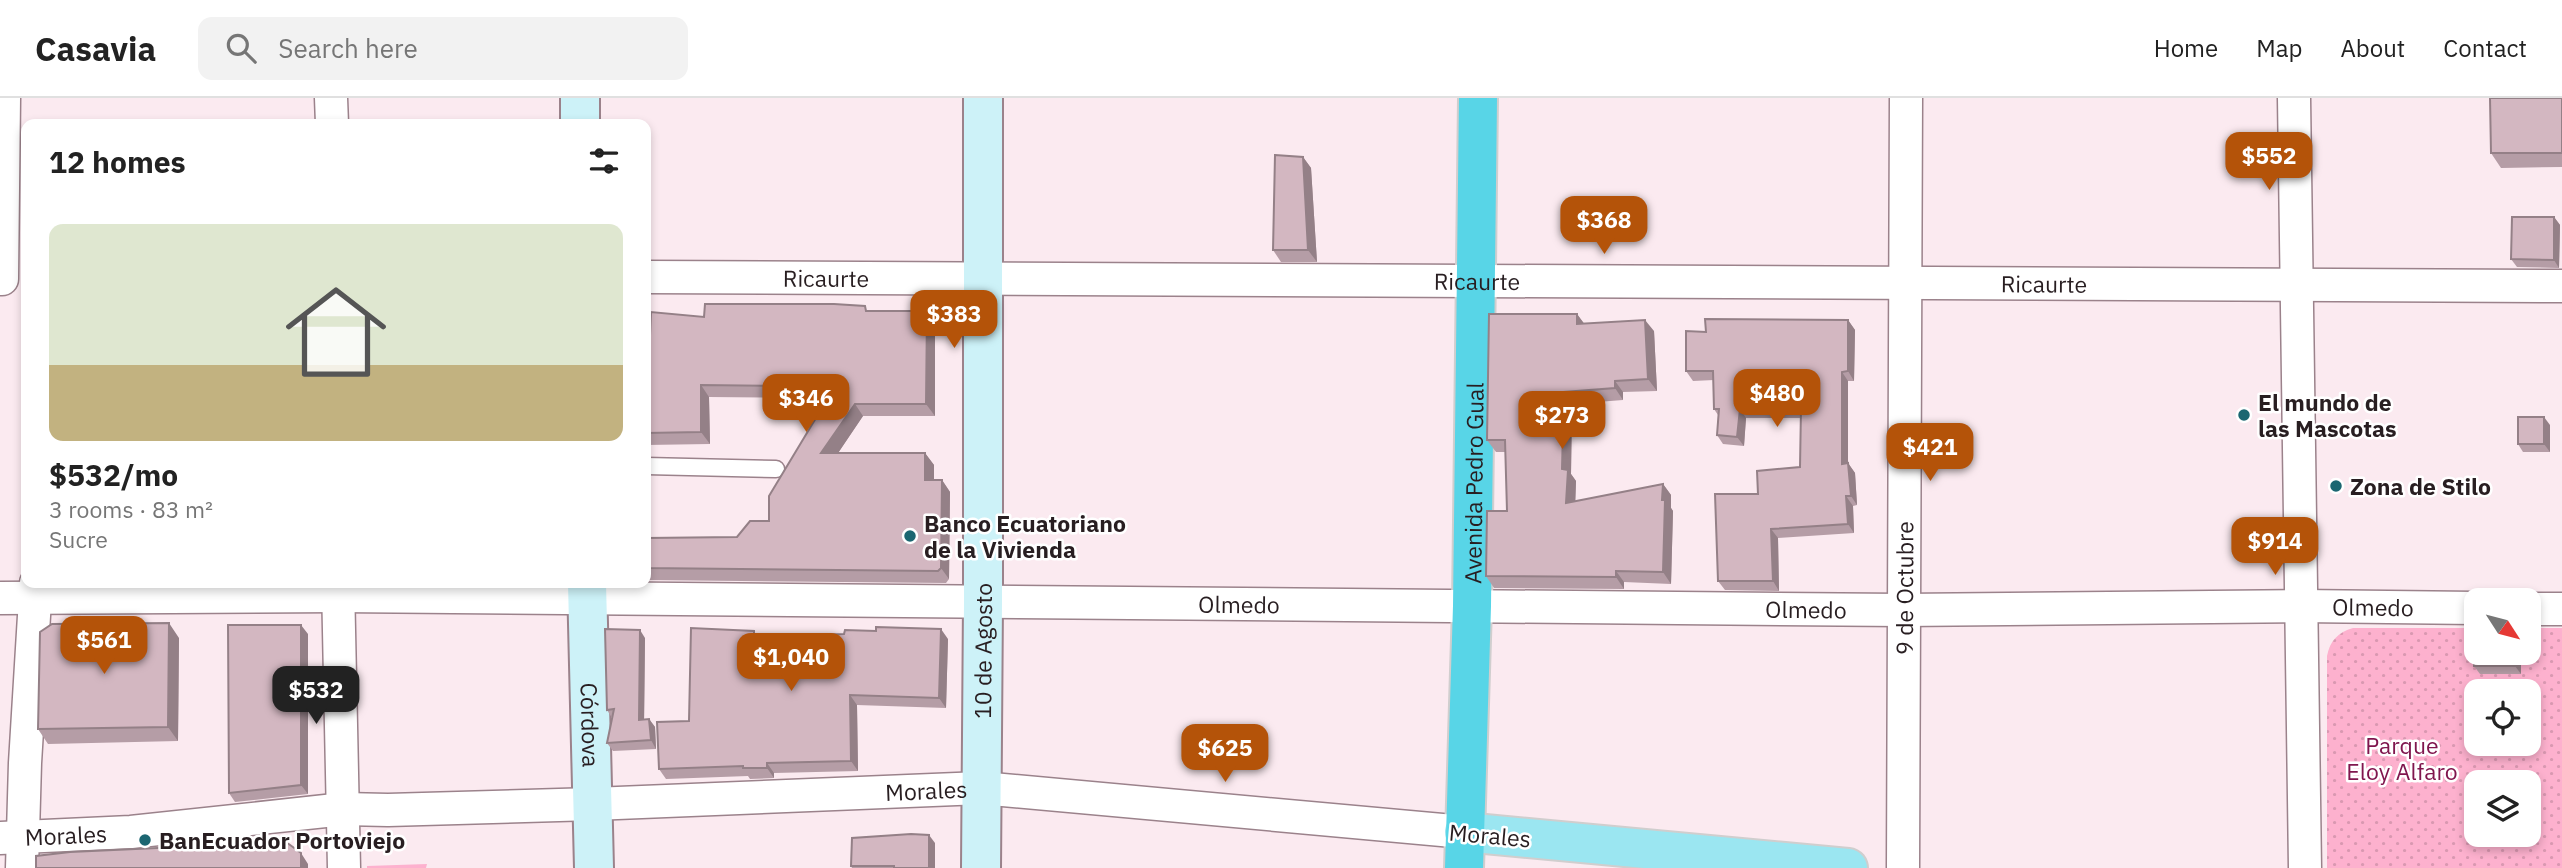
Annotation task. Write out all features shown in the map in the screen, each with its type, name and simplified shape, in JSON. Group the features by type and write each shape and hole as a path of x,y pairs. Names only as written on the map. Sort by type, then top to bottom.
{"highway":[{"name":"Avenida Pedro Gual","path":"1464,850 1472,606 1478,98"}],"main road":[{"name":"Morales","path":"1464,850 1848,868"}],"street":[{"path":"4,98 10,279"},
{"path":"331,98 332,119"},
{"path":"580,98 580,119"},
{"name":"10 de Agosto","path":"981,868 984,602 983,98"},
{"name":"9 de Octubre","path":"1903,868 1906,98"},
{"path":"2294,98 2305,868"},
{"name":"Ricaurte","path":"651,278 2562,286"},
{"path":"339,589 344,868"},
{"name":"Olmedo","path":"0,598 36,591 339,589 587,591 984,602 1903,610 2301,606 2464,608"},
{"path":"15,848 36,591"},
{"name":"Córdova","path":"587,591 594,868"},
{"path":"2541,608 2562,609"},
{"name":"Morales","path":"15,848 131,832 344,809 593,804 981,788 1464,850"}],"lane":[{"path":"651,466 776,469"}],"green space":[{"name":"Parque Eloy Alfaro","path":"2353,628 2464,628 2464,665 2541,665 2541,628 2562,628 2562,868 2327,868 2327,656 2330,646 2343,632"},
{"path":"427,864 426,868 367,868 367,866"}],"building":[{"path":"2490,98 2562,98 2562,153 2491,153"},
{"path":"1275,155 1303,157 1308,250 1273,250"},
{"path":"2512,217 2554,217 2554,260 2511,259"},
{"path":"705,304 834,304 865,306 866,311 927,311 926,404 855,404 821,453 925,453 925,480 942,480 941,568 938,571 651,568 651,538 737,537 750,521 769,521 769,496 834,388 701,385 701,432 651,433 651,312 704,317"},
{"path":"1489,314 1577,314 1577,324 1645,320 1648,379 1615,381 1615,388 1564,392 1562,469 1568,470 1566,503 1663,484 1663,572 1616,571 1616,577 1486,576 1487,511 1507,511 1505,440 1487,440"},
{"path":"1705,319 1848,320 1848,371 1842,372 1842,464 1848,463 1851,496 1846,496 1848,524 1771,529 1773,581 1718,581 1715,494 1758,494 1757,471 1800,467 1801,408 1740,409 1737,437 1717,435 1719,409 1714,409 1713,371 1686,371 1686,331 1706,332"},
{"path":"2518,417 2544,417 2544,444 2518,444"},
{"path":"169,623 168,727 38,729 40,632 52,624"},
{"path":"228,625 301,625 301,785 229,793"},
{"path":"876,627 941,629 939,698 850,695 851,761 767,763 767,768 743,766 659,769 657,722 689,721 691,628 754,631 754,636 844,634 845,630 876,631"},
{"path":"605,629 640,630 639,720 649,719 651,740 607,743 614,709 607,710"},
{"path":"2474,665 2515,665 2515,666"},
{"path":"929,835 929,868 851,866 852,838"},
{"path":"286,842 301,853 301,868 36,868 36,856 70,852"}],"place":[{"name":"El mundo de las Mascotas","path":"2244,415"},
{"name":"Zona de Stilo","path":"2336,486"},
{"name":"Banco Ecuatoriano de la Vivienda","path":"910,536"},
{"name":"BanEcuador Portoviejo","path":"145,840"}]}
